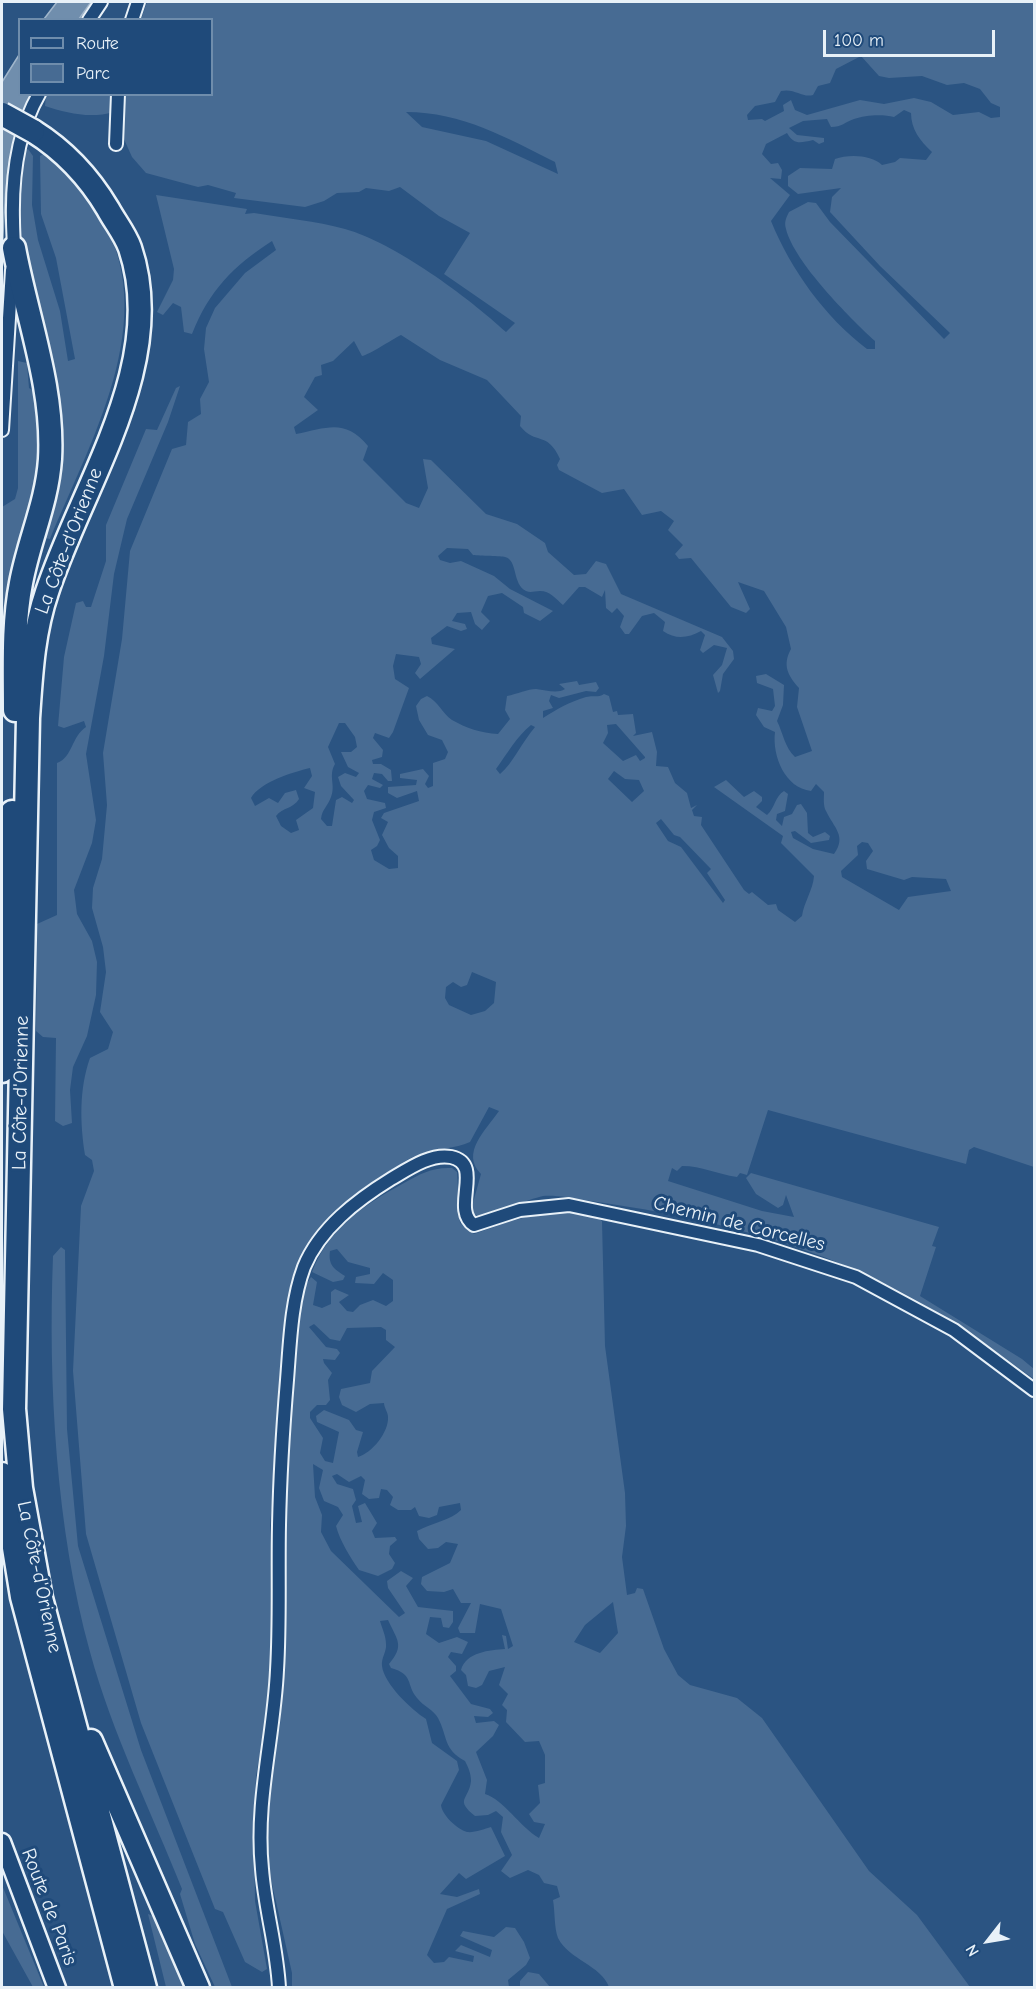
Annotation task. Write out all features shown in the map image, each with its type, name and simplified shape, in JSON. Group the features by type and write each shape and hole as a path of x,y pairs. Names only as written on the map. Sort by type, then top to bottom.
{"highway":[{"name":"La Côte-d'Orienne","path":"2,114 33,131 78,166 108,208 130,248 140,297 140,339 121,409 46,595 34,646 28,718 14,1409 21,1488 29,1543 53,1647 145,1988"},
{"name":"La Côte-d'Orienne","path":"2,1071 4,948 23,646 34,598 48,556 112,403 127,350 131,312 127,274 108,208"},
{"path":"14,248 44,381 50,442 44,501 21,582 16,617 15,750"},
{"name":"La Côte-d'Orienne","path":"2,1474 13,1553 27,1616 126,1988"},
{"path":"53,1647 100,1765 198,1988"}],"main road":[{"name":"Route de Paris","path":"2,1842 57,1988"}],"street":[{"path":"90,18 101,2"},
{"path":"133,18 138,2"},
{"path":"2,430 14,248 13,192 17,154 23,129 38,96"},
{"path":"116,144 118,96"},
{"name":"Chemin de Corcelles","path":"279,1988 262,1869 261,1816 262,1785 277,1671 279,1525 285,1403 296,1293 305,1265 323,1237 356,1203 417,1165 438,1157 460,1161 467,1173 464,1213 467,1220 474,1225 520,1210 569,1205 758,1245 856,1276 954,1330 1035,1390"}],"green space":[{"path":"147,2 1034,2 1034,1167 974,1147 969,1150 966,1164 768,1110 747,1175 740,1173 737,1177 682,1166 677,1171 672,1168 668,1181 762,1211 794,1217 786,1195 783,1205 778,1208 756,1194 746,1178 751,1173 939,1227 932,1246 936,1247 920,1296 1022,1359 1034,1369 1034,1379 953,1322 901,1292 826,1258 747,1232 666,1213 553,1196 543,1196 487,1214 474,1215 471,1210 481,1174 475,1166 474,1150 482,1134 499,1111 489,1107 470,1142 417,1155 370,1184 339,1210 316,1240 289,1296 270,1526 273,1588 269,1701 256,1776 255,1901 267,1969 262,1972 245,1962 223,1912 215,1909 141,1723 86,1534 73,1371 81,1206 94,1171 92,1160 85,1155 81,1118 82,1094 90,1058 108,1049 113,1032 100,1012 106,972 103,947 92,908 93,888 102,859 107,805 103,753 122,639 130,551 172,449 186,445 188,422 201,414 200,399 209,382 204,349 206,328 215,308 245,273 276,250 272,241 245,260 214,292 192,334 184,332 181,307 173,303 163,315 157,312 173,280 174,269 156,195 247,209 245,214 254,213 323,224 365,236 430,273 472,303 506,332 515,323 444,274 470,233 439,216 400,187 389,191 366,188 359,192 337,193 324,201 305,207 234,198 236,193 208,185 198,187 146,173 132,157 123,137 123,96 213,96 213,18 141,18","holes":["861,56 879,76 889,78 922,76 947,85 964,83 980,89 991,103 1000,107 1000,117 991,118 979,112 953,115 931,102 914,98 884,104 860,100 807,115 795,110 791,100 783,105 784,111 765,121 762,119 748,120 747,115 755,106 775,102 781,91 813,95 818,86 830,83 836,69","904,110 911,113 917,134 932,152 926,160 900,158 895,162 882,165 866,157 847,156 835,159 832,169 800,168 788,176 788,186 798,194 841,188 832,197 830,212 880,266 950,333 944,339 830,222 816,203 808,202 789,212 787,216 785,227 791,242 824,289 875,341 875,349 867,349 823,307 799,275 779,239 771,221 790,195 770,178 781,179 782,170 778,163 771,164 762,154 766,144 787,133 792,140 798,142 813,140 819,144 824,142 824,138 797,135 789,128 803,121 827,119 831,127 835,127 869,116 894,117","406,112 446,116 484,128 555,162 558,174 486,141 422,127","401,335 440,360 487,380 521,416 520,426 531,436 551,444 560,459 557,465 559,470 602,493 624,489 642,515 661,511 674,521 668,530 683,545 675,554 679,559 691,558 731,607 746,613 750,609 738,582 764,591 786,627 791,649 787,660 788,670 799,688 797,707 812,751 795,757 789,749 777,721 783,705 784,685 766,674 756,676 757,683 773,689 775,706 772,711 758,708 756,715 764,727 775,732 778,760 787,777 802,789 811,791 816,784 824,792 825,809 838,832 838,848 834,854 813,849 793,838 791,832 795,831 811,843 829,840 830,836 825,832 813,837 808,833 807,813 801,804 797,805 792,814 784,817 782,826 776,820 777,814 785,811 788,794 784,791 767,815 756,807 762,801 762,797 754,791 744,797 726,780 714,787 783,836 781,843 814,876 802,916 795,922 778,910 776,904 768,905 752,892 749,894 744,890 701,825 702,817 694,816 692,810 697,805 691,808 687,793 675,783 668,767 656,766 657,752 652,732 633,736 636,733 633,714 618,715 617,711 613,712 609,696 604,694 574,701 543,718 543,711 553,708 549,701 551,695 559,698 586,691 596,692 599,688 596,682 579,685 577,681 559,684 565,689 558,691 533,689 507,696 505,710 510,719 498,734 463,725 452,720 431,698 427,696 421,699 416,706 419,720 428,735 442,740 448,752 445,759 433,763 433,786 428,788 425,784 429,776 423,769 400,774 400,778 417,780 416,785 388,787 388,793 397,798 417,791 419,801 384,813 381,818 388,822 382,835 389,848 398,856 398,868 389,869 374,860 371,850 380,840 372,820 374,812 386,808 385,803 367,799 364,791 368,785 380,788 383,785 372,779 374,773 382,774 388,781 392,781 391,770 381,764 373,764 372,760 382,757 383,750 373,738 375,733 389,738 409,688 395,679 393,666 396,654 419,657 421,664 415,673 420,679 455,649 432,644 431,638 447,626 461,631 467,629 465,624 452,621 457,613 471,612 475,624 482,630 490,621 481,612 488,596 502,593 523,607 524,613 540,621 553,611 510,589 494,576 461,561 450,563 440,560 438,556 447,548 468,549 473,555 505,557 512,563 522,588 528,592 547,592 563,605 579,587 585,587 602,597 605,590 606,608 612,613 617,608 624,616 620,627 625,634 629,634 642,616 654,613 665,622 663,631 673,636 687,636 701,631 705,635 700,650 703,653 714,645 727,648 722,665 713,675 718,693 723,674 734,659 733,651 722,637 621,594 606,564 596,561 586,574 574,575 548,552 545,543 517,524 486,514 431,460 423,459 428,488 419,508 406,503 363,460 368,446 351,431 335,427 296,434 294,427 318,410 304,397 315,377 322,375 321,365 333,361 354,341 362,356","339,723 345,723 355,737 357,747 351,752 341,752 348,767 359,773 356,777 345,773 338,777 341,786 354,800 352,803 342,797 336,800 332,826 327,826 321,819 333,788 332,773 335,764 328,747","616,724 645,758 640,761 636,755 623,761 603,743 608,733 607,725","531,725 535,727 500,774 496,769","310,768 312,776 304,788 315,792 313,808 296,820 299,830 291,833 281,826 276,816 297,802 299,799 296,790 285,793 278,803 269,798 255,806 251,798 255,792 269,783","614,771 625,779 639,780 644,791 632,802 608,779","661,819 674,835 680,837 711,869 707,873 725,900 723,903 681,847 668,841 656,823","862,842 868,843 873,851 866,861 867,869 904,880 912,877 946,879 951,891 908,897 899,910 842,877 841,871 858,855 857,846","472,972 496,982 494,1003 485,1011 471,1015 449,1005 445,998 446,987 453,982 461,987 467,985"]},
{"path":"46,96 113,96 113,112 105,114 79,114 45,106"},
{"path":"28,149 33,156 32,205 38,240 60,311 68,361 75,359 56,258 41,214 40,156 45,153 89,199 112,240 123,282 124,326 116,370 86,457 50,539 40,537 55,477 20,251 19,177 23,151"},
{"path":"18,361 27,363 29,388 35,392 38,399 37,472 25,528 15,549 2,650 2,507 15,499 18,488"},
{"path":"180,386 168,422 127,519 114,574 104,656 86,754 96,820 92,843 74,890 77,914 92,941 97,962 96,995 87,1036 73,1067 70,1090 72,1123 63,1126 55,1121 56,1038 43,1037 36,1031 37,924 57,915 57,763 66,756 77,736 86,727 84,721 64,728 58,726 64,657 76,603 83,601 86,607 91,607 106,561 106,525 146,429 157,430 176,388"},
{"path":"452,1168 457,1172 460,1223 474,1234 521,1218 557,1211 589,1214 602,1221 605,1346 625,1493 626,1526 622,1557 627,1595 635,1593 637,1588 643,1589 664,1649 678,1675 690,1685 737,1698 762,1718 869,1871 917,1915 970,1987 609,1987 599,1973 569,1952 558,1938 553,1900 560,1897 557,1886 544,1883 539,1875 528,1870 510,1878 501,1871 512,1855 501,1832 503,1817 496,1811 488,1815 475,1816 465,1806 464,1799 471,1781 468,1768 465,1761 449,1747 436,1715 417,1698 403,1673 391,1668 389,1664 397,1652 398,1642 388,1620 380,1621 386,1641 382,1663 384,1673 400,1696 426,1719 432,1743 457,1761 459,1770 441,1805 442,1809 451,1821 467,1832 491,1827 505,1856 466,1879 459,1873 440,1894 457,1897 479,1889 480,1894 447,1909 427,1955 434,1963 444,1962 449,1957 473,1962 474,1956 455,1951 461,1945 490,1957 492,1950 460,1936 463,1931 494,1937 506,1927 515,1928 530,1958 526,1965 508,1980 509,1987 292,1987 292,1973 268,1866 267,1809 269,1767 280,1726 284,1671 287,1469 300,1294 311,1277 317,1282 313,1305 322,1308 331,1304 331,1292 335,1289 349,1295 339,1302 347,1311 353,1312 360,1305 373,1300 386,1306 393,1301 393,1280 383,1273 374,1284 355,1283 356,1277 370,1274 370,1268 348,1262 337,1249 330,1251 330,1260 335,1269 345,1276 343,1280 333,1282 312,1272 328,1243 349,1219 389,1191 415,1177 432,1170","holes":["314,1324 330,1339 340,1341 347,1328 381,1327 386,1330 386,1340 395,1347 372,1371 370,1383 341,1389 339,1397 342,1405 356,1412 370,1404 384,1403 388,1423 379,1441 369,1451 358,1457 357,1452 363,1432 356,1430 349,1420 324,1410 316,1416 317,1422 339,1432 333,1463 325,1461 320,1453 323,1438 310,1418 310,1412 317,1405 326,1405 330,1400 328,1380 332,1373 323,1359 335,1360 340,1353 337,1349 326,1347 309,1327","313,1464 323,1470 319,1488 324,1501 338,1507 343,1515 336,1526 349,1554 359,1570 378,1576 392,1569 395,1563 389,1554 390,1546 397,1540 395,1537 375,1538 372,1531 377,1523 365,1503 358,1506 362,1522 356,1523 352,1506 356,1500 353,1489 337,1484 332,1476 337,1474 349,1482 361,1476 365,1480 362,1494 369,1499 379,1498 381,1489 387,1490 393,1497 390,1505 398,1510 411,1510 415,1507 419,1516 429,1518 437,1515 439,1507 460,1503 461,1510 457,1513 417,1531 419,1539 428,1549 438,1548 446,1542 458,1544 450,1563 422,1577 421,1584 427,1591 444,1592 453,1589 461,1603 471,1603 458,1628 460,1633 475,1633 480,1604 501,1609 513,1646 508,1649 506,1636 502,1635 505,1649 479,1653 468,1659 461,1670 466,1675 468,1686 476,1688 482,1685 489,1671 505,1667 499,1685 508,1694 502,1705 507,1710 506,1722 525,1742 539,1741 545,1755 545,1783 538,1785 540,1803 529,1814 534,1822 545,1824 539,1838 498,1801 485,1794 487,1780 476,1752 493,1736 499,1725 494,1721 476,1723 474,1716 488,1717 493,1713 490,1709 471,1704 450,1676 456,1671 456,1666 448,1657 451,1652 462,1654 468,1642 457,1637 439,1643 426,1634 430,1617 441,1618 443,1627 449,1628 453,1622 453,1611 418,1607 406,1586 413,1578 401,1571 387,1581 388,1588 405,1613 399,1617 331,1551 321,1532 322,1515 315,1497","613,1602 618,1633 600,1653 574,1642 585,1625"]},
{"path":"61,1247 65,1250 67,1429 78,1546 141,1750 232,1987 215,1987 195,1944 180,1894 182,1889 109,1712 78,1605 62,1506 54,1405 53,1256"},
{"path":"2,1885 44,1987 33,1987 2,1931"},
{"path":"148,1914 153,1916 184,1987 166,1987"},
{"path":"528,1972 539,1974 550,1987 520,1987 520,1981"}],"shaded area":[{"path":"57,2 91,2 80,18 45,18"},
{"path":"18,57 18,96 32,96 23,114 11,153 5,194 2,257 2,82"}]}
